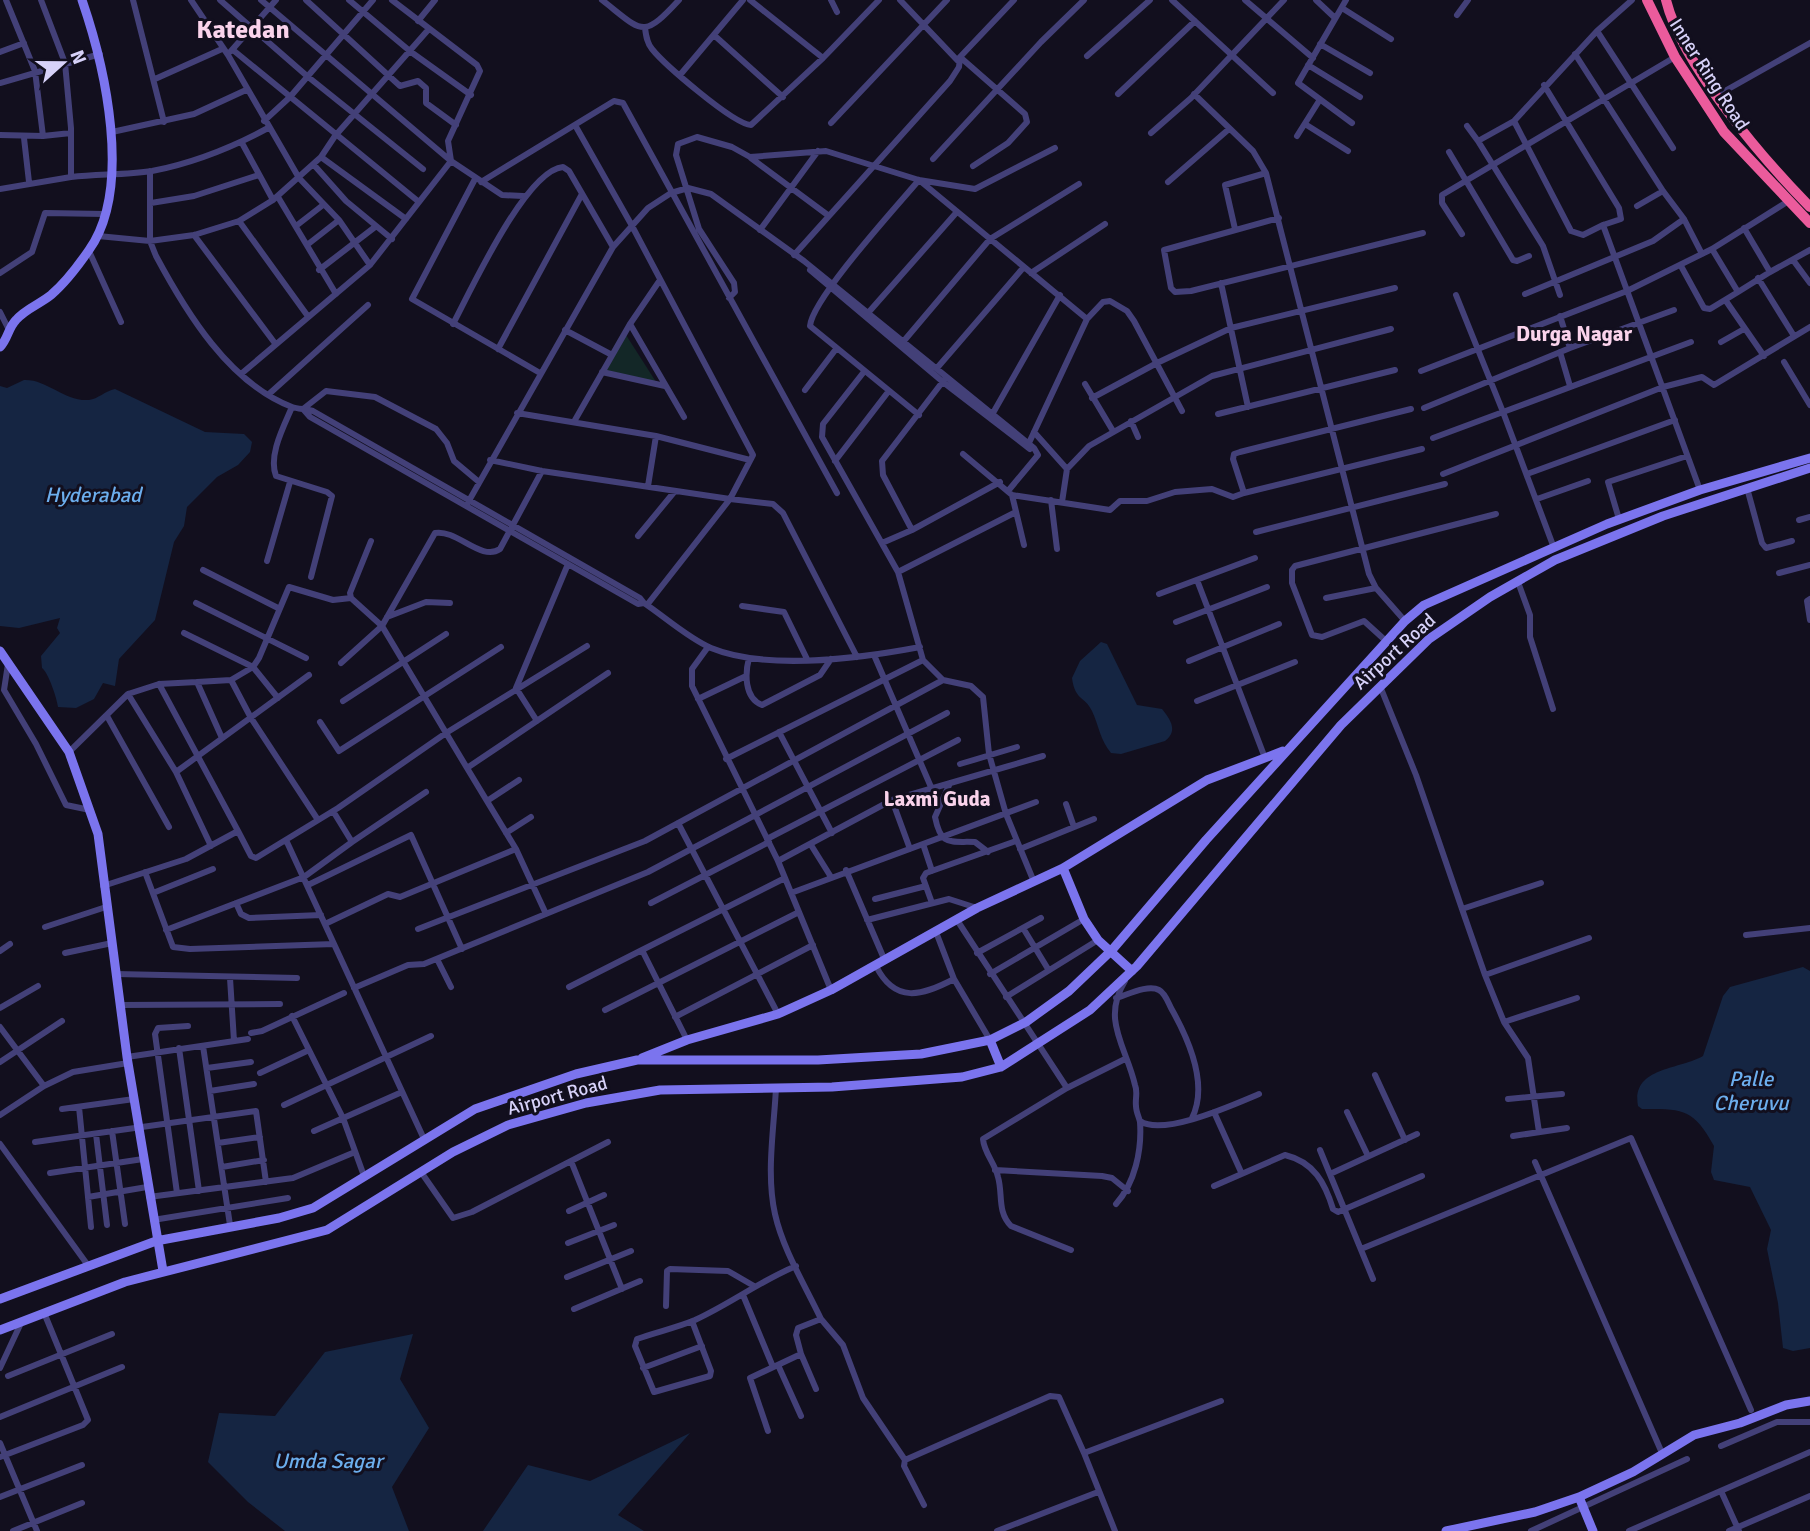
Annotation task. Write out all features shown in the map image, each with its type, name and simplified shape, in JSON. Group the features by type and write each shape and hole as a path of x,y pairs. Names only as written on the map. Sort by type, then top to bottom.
{"highway":[{"name":"Inner Ring Road","path":"1647,0 1675,57 1724,132 1787,202 1810,223"},
{"name":"Inner Ring Road","path":"1666,0 1684,41 1716,96 1760,152 1809,206"}],"main road":[{"path":"0,347 23,313 50,295 89,251 98,236 104,214 111,173 112,132 100,54 82,0"},
{"name":"Airport Road","path":"637,1060 818,1060 921,1054 990,1040 1026,1022 1069,991 1112,950 1286,750 1405,621 1424,606 1454,590 1619,519 1700,490 1810,458"},
{"name":"Airport Road","path":"0,1330 163,1271 327,1230 421,1172 508,1125 586,1103 660,1090 832,1087 962,1077 1001,1067 1090,1010 1132,971 1341,724 1429,639 1490,597 1555,560 1704,502 1810,468"},
{"path":"1700,490 1704,502"},
{"path":"0,651 69,752 98,834 138,1128 163,1271"},
{"name":"Airport Road","path":"0,1299 87,1264 156,1241 313,1208 475,1109 517,1092 576,1074 637,1060 687,1041 778,1014 886,961 977,908 1063,868 1207,780 1286,750"},
{"path":"1063,868 1084,919 1098,940 1132,971"},
{"path":"990,1040 1001,1067"},
{"path":"1446,1531 1535,1512 1579,1497 1633,1472 1694,1435 1786,1405 1810,1401"},
{"path":"1579,1497 1593,1531"}],"street":[{"path":"6,0 35,71 43,136"},
{"path":"41,0 65,63 71,133 71,177"},
{"path":"133,0 164,122"},
{"path":"191,0 222,48 290,97 419,202"},
{"path":"220,0 307,76 423,169"},
{"path":"261,0 451,162 502,195 523,196"},
{"path":"230,52 276,0"},
{"path":"306,0 403,87 412,81 418,81 426,88 425,103 456,125"},
{"path":"349,0 411,52 471,94"},
{"path":"264,121 290,97 373,0"},
{"path":"241,374 274,342 370,265 451,162 448,141 480,76 477,65 392,0"},
{"path":"418,21 435,0"},
{"path":"602,0 633,24 645,28 657,24 679,0"},
{"path":"680,75 743,0"},
{"path":"750,0 823,58"},
{"path":"831,0 837,12"},
{"path":"645,28 653,51 710,101 747,125 758,121 879,0"},
{"path":"900,0 923,26 959,59 1025,114 1026,127 1002,148 973,166"},
{"path":"831,123 947,0"},
{"path":"794,256 950,81 959,67 959,59 1014,0"},
{"path":"933,159 1084,0"},
{"path":"1087,56 1150,0"},
{"path":"1172,0 1273,93"},
{"path":"1245,0 1313,58"},
{"path":"1151,133 1195,94 1284,0"},
{"path":"1316,0 1335,18"},
{"path":"1346,0 1298,86 1352,123"},
{"path":"1457,15 1468,0"},
{"path":"1478,141 1514,121 1544,85 1632,0"},
{"path":"1342,8 1391,39"},
{"path":"1118,94 1195,21"},
{"path":"98,236 150,241 194,235 239,221 276,199 314,165 335,136 390,77 428,30"},
{"path":"1597,31 1673,148"},
{"path":"715,36 783,97"},
{"path":"0,52 24,43"},
{"path":"1716,96 1810,43"},
{"path":"1320,44 1370,73"},
{"path":"155,79 222,48"},
{"path":"230,52 246,90 299,178 339,220 370,265"},
{"path":"0,83 100,54"},
{"path":"1575,54 1602,99 1684,219 1702,254"},
{"path":"1462,234 1441,199 1442,195 1569,121 1631,80 1675,57"},
{"path":"1308,65 1360,97"},
{"path":"1514,121 1573,233 1583,235 1618,221 1621,213 1569,121 1544,85"},
{"path":"112,132 194,114 246,90"},
{"path":"1195,94 1253,151 1266,173 1369,574 1376,588 1405,621"},
{"path":"540,373 414,303 412,293 478,180 620,100 837,494"},
{"path":"1297,136 1319,101"},
{"path":"1305,124 1348,151"},
{"path":"575,125 751,447 753,456 730,499 645,604"},
{"path":"1467,126 1495,164 1543,246 1559,295"},
{"path":"0,189 29,182 150,171 195,160 242,143 268,128"},
{"path":"1168,182 1229,129"},
{"path":"0,135 24,138 71,133"},
{"path":"729,299 735,292 734,283 699,229 676,155 683,140 696,137 706,139 750,156 829,216"},
{"path":"24,138 29,182"},
{"path":"242,143 259,175 296,226 319,270 336,294"},
{"path":"750,156 818,150 919,180 982,188 1055,148"},
{"path":"760,230 818,150"},
{"path":"1449,152 1513,260 1529,256"},
{"path":"321,157 406,219"},
{"path":"314,165 346,201 392,239"},
{"path":"453,324 523,196 549,171 563,167 613,247"},
{"path":"150,171 150,241 183,302 210,340 241,374 269,394 292,407 313,411 467,503 640,598 708,647 749,658 807,659 858,657 920,647"},
{"path":"1235,229 1225,185 1266,173"},
{"path":"151,203 194,196 259,175"},
{"path":"919,180 1087,319"},
{"path":"919,180 832,286 811,318 810,326 863,373 919,415"},
{"path":"903,342 990,239 1079,184"},
{"path":"467,503 489,460 613,247 631,224 671,193 688,188 711,194 802,261 1035,450 1038,455 1010,493"},
{"path":"1637,206 1663,191"},
{"path":"498,349 582,194"},
{"path":"1421,371 1628,291 1702,254 1787,202"},
{"path":"296,226 323,205"},
{"path":"0,273 32,252 45,213 104,214"},
{"path":"868,313 956,213"},
{"path":"1279,218 1164,250 1166,266 1175,292 1423,233"},
{"path":"1525,294 1653,241 1684,219"},
{"path":"307,245 339,220"},
{"path":"239,221 307,315"},
{"path":"1031,274 1105,224"},
{"path":"1603,225 1700,490"},
{"path":"319,270 374,226"},
{"path":"1744,228 1770,272"},
{"path":"194,235 274,342"},
{"path":"1712,248 1738,292"},
{"path":"1681,265 1704,308 1710,309 1810,250"},
{"path":"89,251 121,323"},
{"path":"1793,260 1810,283"},
{"path":"937,368 1023,268"},
{"path":"1759,278 1794,337"},
{"path":"575,421 630,324 660,280"},
{"path":"1220,283 1237,369 1248,407"},
{"path":"832,286 937,368 945,379 993,412 1028,445"},
{"path":"1092,398 1231,328 1395,288"},
{"path":"993,412 1059,295"},
{"path":"1457,295 1554,548"},
{"path":"1726,300 1763,356"},
{"path":"1028,445 1087,319 1103,302 1117,304 1134,321 1182,411"},
{"path":"269,394 368,305"},
{"path":"1424,408 1570,348 1674,310"},
{"path":"0,312 9,330"},
{"path":"1560,316 1570,348"},
{"path":"630,324 684,417"},
{"path":"1721,342 1744,329"},
{"path":"1443,474 1663,387 1702,377 1714,385 1809,329"},
{"path":"565,330 612,355"},
{"path":"1062,502 1067,469 1089,446 1174,396 1221,372 1391,330"},
{"path":"1433,438 1690,342"},
{"path":"805,390 836,349"},
{"path":"1560,352 1570,386"},
{"path":"1784,362 1810,405"},
{"path":"1218,414 1395,370"},
{"path":"602,373 666,386"},
{"path":"863,373 823,424 822,437 898,572 923,660 943,680 971,686 984,697 989,754 1006,814 1034,882"},
{"path":"912,530 881,467 883,456 919,415 945,379"},
{"path":"1085,384 1113,431"},
{"path":"303,409 326,391 375,397 436,429 447,443 454,461 479,482"},
{"path":"835,461 888,393"},
{"path":"292,407 281,432 273,470 281,480 327,492 332,496 311,577"},
{"path":"1244,493 1234,454 1411,409"},
{"path":"517,413 656,436 750,460"},
{"path":"1527,474 1675,420"},
{"path":"1131,421 1138,437"},
{"path":"1034,432 1067,469"},
{"path":"648,486 656,436"},
{"path":"1010,493 1110,510 1116,503 1147,501 1175,492 1212,489 1233,497 1422,449"},
{"path":"963,454 1010,493 1024,545"},
{"path":"1619,519 1608,482 1687,456"},
{"path":"489,460 542,471 773,504 783,513 858,657"},
{"path":"341,663 382,626 435,533 455,536 488,553 500,549 542,471"},
{"path":"1537,499 1588,481"},
{"path":"267,561 290,482"},
{"path":"882,542 912,530 1000,482"},
{"path":"1256,532 1446,484"},
{"path":"1747,488 1762,543 1766,548 1792,541"},
{"path":"638,536 675,491"},
{"path":"1051,500 1057,549"},
{"path":"898,572 1014,513"},
{"path":"1386,641 1364,621 1322,637 1312,635 1290,576 1295,566 1496,514"},
{"path":"1799,520 1810,517"},
{"path":"511,528 638,604 645,604"},
{"path":"351,598 371,541"},
{"path":"1159,594 1255,558"},
{"path":"516,688 568,564"},
{"path":"1779,573 1810,565"},
{"path":"203,570 278,608"},
{"path":"1197,580 1265,758"},
{"path":"1518,582 1530,615 1530,637 1553,709"},
{"path":"69,752 128,694 159,684 231,680 253,667 289,587 333,600 351,598 382,626 516,849 546,914"},
{"path":"1176,622 1267,587"},
{"path":"1326,598 1376,588"},
{"path":"1810,599 1807,601 1810,620"},
{"path":"387,617 426,602 450,603"},
{"path":"196,603 306,658"},
{"path":"742,606 784,612 807,659"},
{"path":"1189,660 1279,624"},
{"path":"184,633 253,667 278,698"},
{"path":"343,701 446,634"},
{"path":"159,684 253,858 333,811 446,733 587,646"},
{"path":"320,722 340,751 501,647"},
{"path":"708,647 690,677 726,759 778,861 831,990"},
{"path":"874,655 931,787"},
{"path":"749,658 744,677 756,702 762,705 820,675 831,659"},
{"path":"726,759 923,660"},
{"path":"0,676 9,662"},
{"path":"9,662 4,690 36,744 66,806 90,810"},
{"path":"1196,701 1295,662"},
{"path":"467,768 608,673"},
{"path":"176,772 309,676"},
{"path":"698,699 744,677"},
{"path":"231,680 251,718 318,820"},
{"path":"418,929 532,882 645,841 740,787 943,680"},
{"path":"197,682 222,738"},
{"path":"1380,686 1416,775 1485,975 1504,1022 1528,1058 1539,1132"},
{"path":"516,688 537,721"},
{"path":"128,694 176,772 211,846"},
{"path":"354,988 408,965 424,964 438,959 648,872 947,713"},
{"path":"107,716 169,827"},
{"path":"779,732 832,833"},
{"path":"651,903 958,740"},
{"path":"960,764 1017,747"},
{"path":"778,861 892,800 1042,756"},
{"path":"487,801 519,780"},
{"path":"950,783 935,812 935,820 942,837 950,843 975,842 988,852"},
{"path":"166,930 304,877 426,792"},
{"path":"892,800 910,849"},
{"path":"791,892 1036,802"},
{"path":"1066,804 1074,827"},
{"path":"333,811 352,842"},
{"path":"506,834 531,817"},
{"path":"1020,849 1094,819"},
{"path":"678,823 778,1014"},
{"path":"103,886 186,859 238,831"},
{"path":"307,885 407,835 413,837 462,949"},
{"path":"286,840 424,1139"},
{"path":"932,903 924,876 1016,841"},
{"path":"923,844 932,871"},
{"path":"811,845 831,877"},
{"path":"325,924 388,894 400,897 516,849"},
{"path":"153,893 213,869"},
{"path":"846,870 886,961"},
{"path":"145,872 173,947 190,949 334,944"},
{"path":"569,987 785,878"},
{"path":"1462,908 1541,883"},
{"path":"875,900 926,886"},
{"path":"867,920 955,899 977,908"},
{"path":"236,903 241,914 249,918 321,915"},
{"path":"45,927 106,906"},
{"path":"605,1010 799,912"},
{"path":"977,953 1041,918"},
{"path":"990,974 1084,919"},
{"path":"957,920 1067,1088"},
{"path":"1023,928 1048,969"},
{"path":"1746,935 1810,928"},
{"path":"936,932 954,979 990,1040"},
{"path":"1485,975 1589,938"},
{"path":"1006,998 1048,969 1098,940"},
{"path":"65,953 112,943"},
{"path":"0,951 10,944"},
{"path":"675,1017 813,945"},
{"path":"642,950 687,1041"},
{"path":"438,959 451,988"},
{"path":"876,966 883,981 898,990 916,995 954,979"},
{"path":"1116,1204 1133,1181 1140,1121 1136,1108 1135,1081 1125,1059 1113,1015 1116,998 1132,971"},
{"path":"116,974 297,978"},
{"path":"230,978 234,1041"},
{"path":"0,1009 38,986"},
{"path":"1116,998 1149,988 1158,989 1164,996 1186,1035 1193,1055 1197,1086 1192,1118"},
{"path":"0,1115 44,1086 73,1072 156,1051 234,1041 344,993"},
{"path":"1504,1022 1577,998"},
{"path":"121,1005 280,1004"},
{"path":"292,1016 343,1118 364,1176"},
{"path":"0,1062 62,1021"},
{"path":"177,1193 155,1031 188,1026"},
{"path":"0,1027 44,1086"},
{"path":"284,1105 385,1055 431,1036"},
{"path":"203,1046 230,1225"},
{"path":"179,1048 199,1191"},
{"path":"260,1073 309,1049"},
{"path":"1071,1250 1011,1226 1006,1221 995,1170 984,1148 985,1136 1067,1088 1125,1059"},
{"path":"207,1068 251,1062"},
{"path":"1376,1075 1405,1140"},
{"path":"210,1091 254,1084"},
{"path":"776,1088 771,1187 781,1235 821,1319 843,1345 863,1398 905,1460 904,1466 925,1506"},
{"path":"314,1131 402,1092"},
{"path":"1140,1121 1146,1125 1168,1124 1214,1112 1259,1094"},
{"path":"1508,1099 1562,1094"},
{"path":"62,1109 134,1099"},
{"path":"79,1107 91,1227"},
{"path":"35,1142 257,1111 267,1182"},
{"path":"1214,1112 1241,1172"},
{"path":"1347,1112 1368,1156"},
{"path":"1513,1136 1567,1128"},
{"path":"112,1131 125,1224"},
{"path":"96,1134 107,1225"},
{"path":"1330,1174 1417,1135"},
{"path":"218,1143 260,1137"},
{"path":"1361,1249 1540,1172 1626,1138 1632,1139 1751,1410"},
{"path":"421,1172 453,1218 472,1212 608,1142"},
{"path":"0,1144 87,1264"},
{"path":"1320,1150 1373,1279"},
{"path":"88,1197 120,1192 199,1191 293,1178 355,1152"},
{"path":"1214,1186 1279,1156 1293,1157 1324,1182 1335,1211 1345,1210 1422,1176"},
{"path":"50,1173 143,1159"},
{"path":"222,1167 264,1160"},
{"path":"571,1161 622,1289"},
{"path":"1535,1161 1662,1453"},
{"path":"995,1170 1102,1176 1112,1178 1128,1191"},
{"path":"569,1211 604,1195"},
{"path":"153,1220 288,1198"},
{"path":"568,1243 614,1225"},
{"path":"567,1278 631,1251"},
{"path":"692,1321 711,1371 708,1378 654,1392 635,1346 637,1339 692,1321 796,1266"},
{"path":"666,1306 667,1271 670,1269 728,1271 754,1286"},
{"path":"574,1309 640,1281"},
{"path":"743,1296 801,1416"},
{"path":"3,1456 86,1423 87,1416 45,1315"},
{"path":"816,1389 796,1335 798,1328 821,1319"},
{"path":"0,1368 21,1323"},
{"path":"8,1376 112,1334"},
{"path":"643,1368 702,1346"},
{"path":"768,1431 749,1380 801,1354"},
{"path":"0,1417 122,1367"},
{"path":"905,1460 1056,1395 1084,1454 1115,1531"},
{"path":"1084,1454 1221,1401"},
{"path":"1721,1446 1777,1422 1810,1422"},
{"path":"0,1443 3,1456 37,1531"},
{"path":"1629,1531 1810,1452"},
{"path":"1531,1531 1687,1459"},
{"path":"0,1497 82,1465"},
{"path":"1721,1491 1738,1529"},
{"path":"997,1531 1098,1492"},
{"path":"1729,1531 1810,1496"},
{"path":"13,1531 82,1503"}],"green space":[{"path":"626,335 658,385 603,373"}],"water":[{"name":"Hyderabad","path":"24,380 40,383 80,400 89,400 115,389 205,432 244,434 252,442 250,452 238,465 217,477 187,507 184,526 174,542 155,620 119,659 115,686 103,683 94,699 76,708 58,707 52,686 42,668 41,656 60,633 57,628 60,618 19,628 0,626 0,386 7,388"},
{"path":"1101,642 1107,644 1137,705 1162,709 1168,717 1172,729 1165,741 1121,754 1111,753 1107,748 1092,711 1075,691 1072,678 1080,661"},
{"name":"Palle Cheruvu","path":"1803,967 1810,971 1810,1348 1793,1351 1783,1348 1778,1303 1767,1249 1771,1230 1750,1187 1714,1180 1711,1172 1714,1146 1700,1124 1686,1113 1668,1109 1642,1109 1638,1106 1638,1093 1649,1077 1703,1056 1723,996 1730,987"},
{"name":"Umda Sagar","path":"413,1334 400,1379 429,1428 392,1487 409,1531 285,1531 248,1502 208,1462 219,1413 275,1416 325,1352"},
{"path":"690,1433 618,1515 644,1531 483,1531 528,1465 590,1481"}],"district":[{"name":"Katedan","path":"243,29"},
{"name":"Durga Nagar","path":"1574,334"},
{"name":"Laxmi Guda","path":"937,799"}]}
